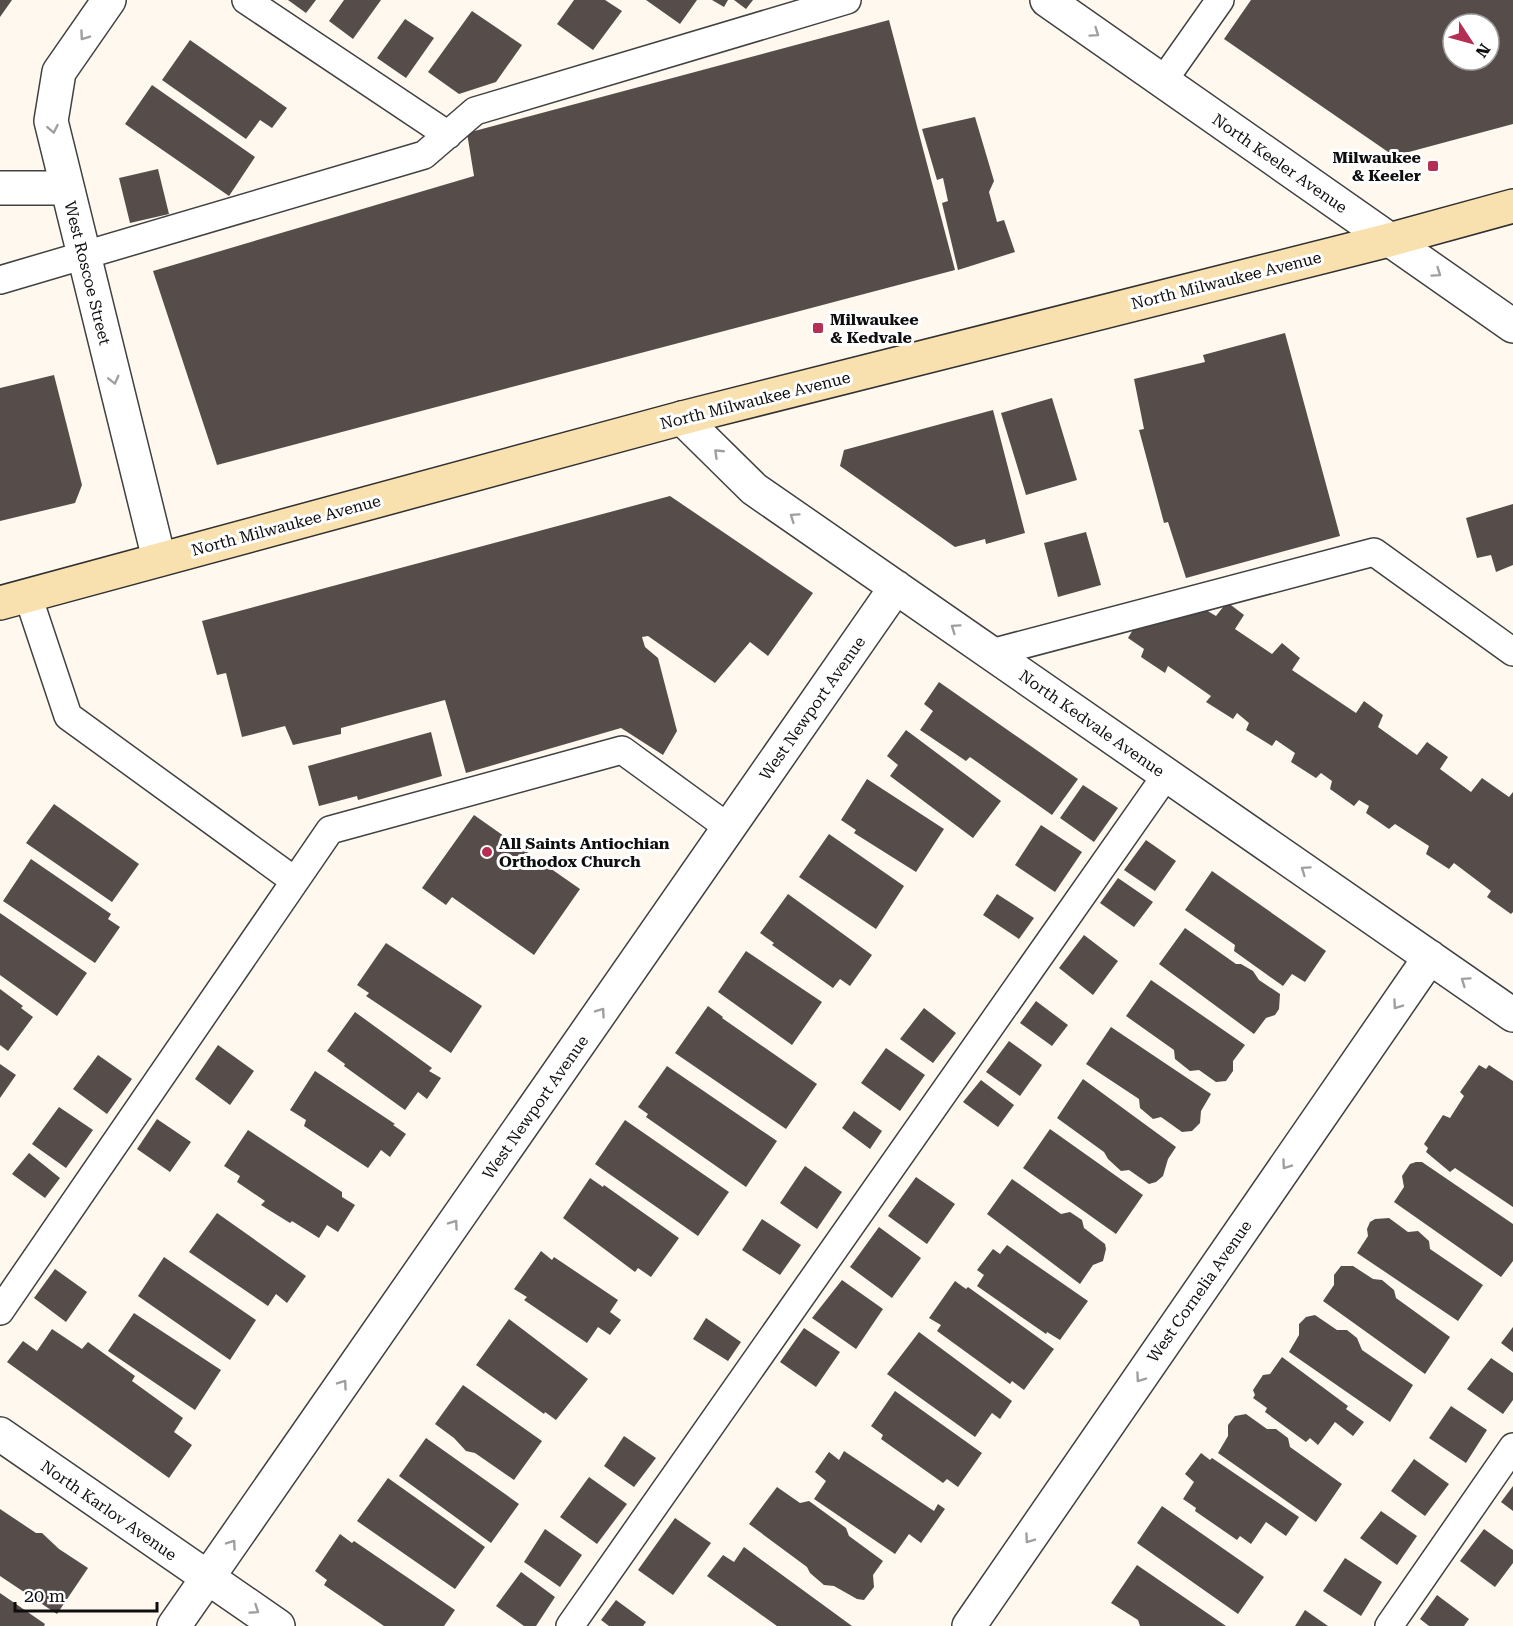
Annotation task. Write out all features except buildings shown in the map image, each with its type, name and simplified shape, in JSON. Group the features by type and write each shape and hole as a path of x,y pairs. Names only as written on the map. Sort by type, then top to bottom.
{"main road":[{"name":"North Milwaukee Avenue","path":"14,599 681,418 1389,240 1513,206"}],"street":[{"name":"West Roscoe Street","path":"110,0 59,72 51,121 159,559"},
{"name":"North Keeler Avenue","path":"1047,0 1513,326"},
{"path":"0,188 67,188"},
{"name":"North Kedvale Avenue","path":"681,418 753,489 1513,1014"},
{"name":"West Newport Avenue","path":"174,1626 896,587"},
{"name":"West Cornelia Avenue","path":"969,1626 1430,957"},
{"name":"North Karlov Avenue","path":"0,1434 278,1626"}],"lane":[{"path":"246,0 448,135"},
{"path":"0,280 424,155 475,111 847,0"},
{"path":"1163,81 1220,0"},
{"path":"991,653 1374,552 1513,652"},
{"path":"14,599 68,716 295,881"},
{"path":"0,1311 330,830 622,750 729,828"},
{"path":"570,1626 1167,774"},
{"path":"1389,1626 1513,1447"}],"place":[{"name":"Milwaukee & Keeler","path":"1433,166"},
{"name":"Milwaukee & Kedvale","path":"818,328"},
{"name":"All Saints Antiochian Orthodox Church","path":"487,852"}]}
